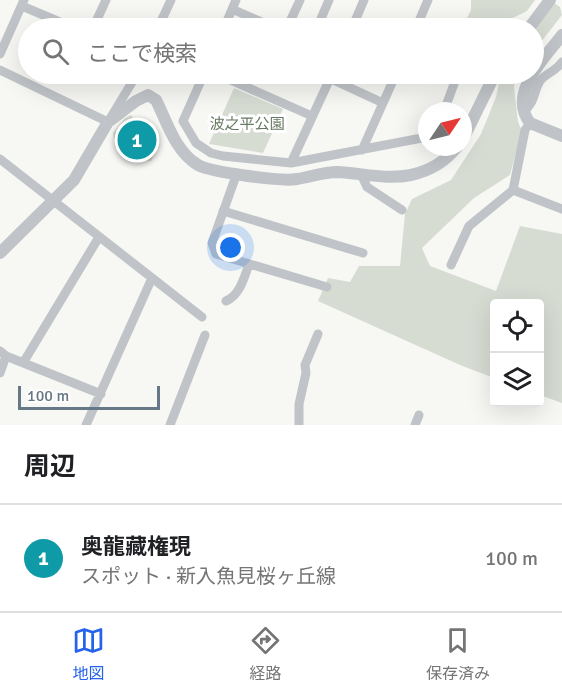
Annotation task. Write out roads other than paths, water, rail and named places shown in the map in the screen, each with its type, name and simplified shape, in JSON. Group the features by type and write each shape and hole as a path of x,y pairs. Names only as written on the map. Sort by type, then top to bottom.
{"street":[{"path":"98,18 106,0"},
{"path":"163,18 171,0"},
{"path":"292,18 300,0"},
{"path":"321,18 329,0"},
{"path":"356,18 364,0"},
{"path":"420,18 428,0"},
{"path":"536,18 550,0"},
{"path":"0,54 23,3 54,18"},
{"path":"234,5 258,18"},
{"path":"544,60 562,35"},
{"path":"544,76 559,73 562,62"},
{"path":"0,70 18,79"},
{"path":"29,84 108,122"},
{"path":"0,253 74,180 130,84"},
{"path":"170,130 183,121 200,84"},
{"path":"240,84 312,116"},
{"path":"291,163 327,84"},
{"path":"346,84 383,103"},
{"path":"362,150 392,84"},
{"path":"447,102 454,84"},
{"path":"472,121 490,84"},
{"path":"527,84 523,95 524,111 530,123 562,136"},
{"path":"524,111 531,105 539,84"},
{"path":"108,122 148,95 156,100 183,152 195,163 226,173 289,180 325,173 396,177 410,175 438,164 447,156"},
{"path":"183,121 196,144 211,153 291,163 418,139"},
{"path":"451,265 469,226 513,190 525,130 530,123"},
{"path":"0,159 202,317"},
{"path":"237,173 212,243 216,254 327,287"},
{"path":"361,174 367,187 402,210"},
{"path":"513,190 562,210"},
{"path":"223,212 363,253"},
{"path":"23,363 99,237"},
{"path":"226,301 232,298 240,286 249,264"},
{"path":"86,425 153,278"},
{"path":"170,425 205,334"},
{"path":"299,425 299,404 306,373 305,365 318,334"},
{"path":"0,373 3,354 101,394"},
{"path":"415,425 419,415"}],"place":[{"name":"奥龍藏権現","path":"137,140"}],"park label":[{"name":"波之平公園","path":"247,124"}]}
